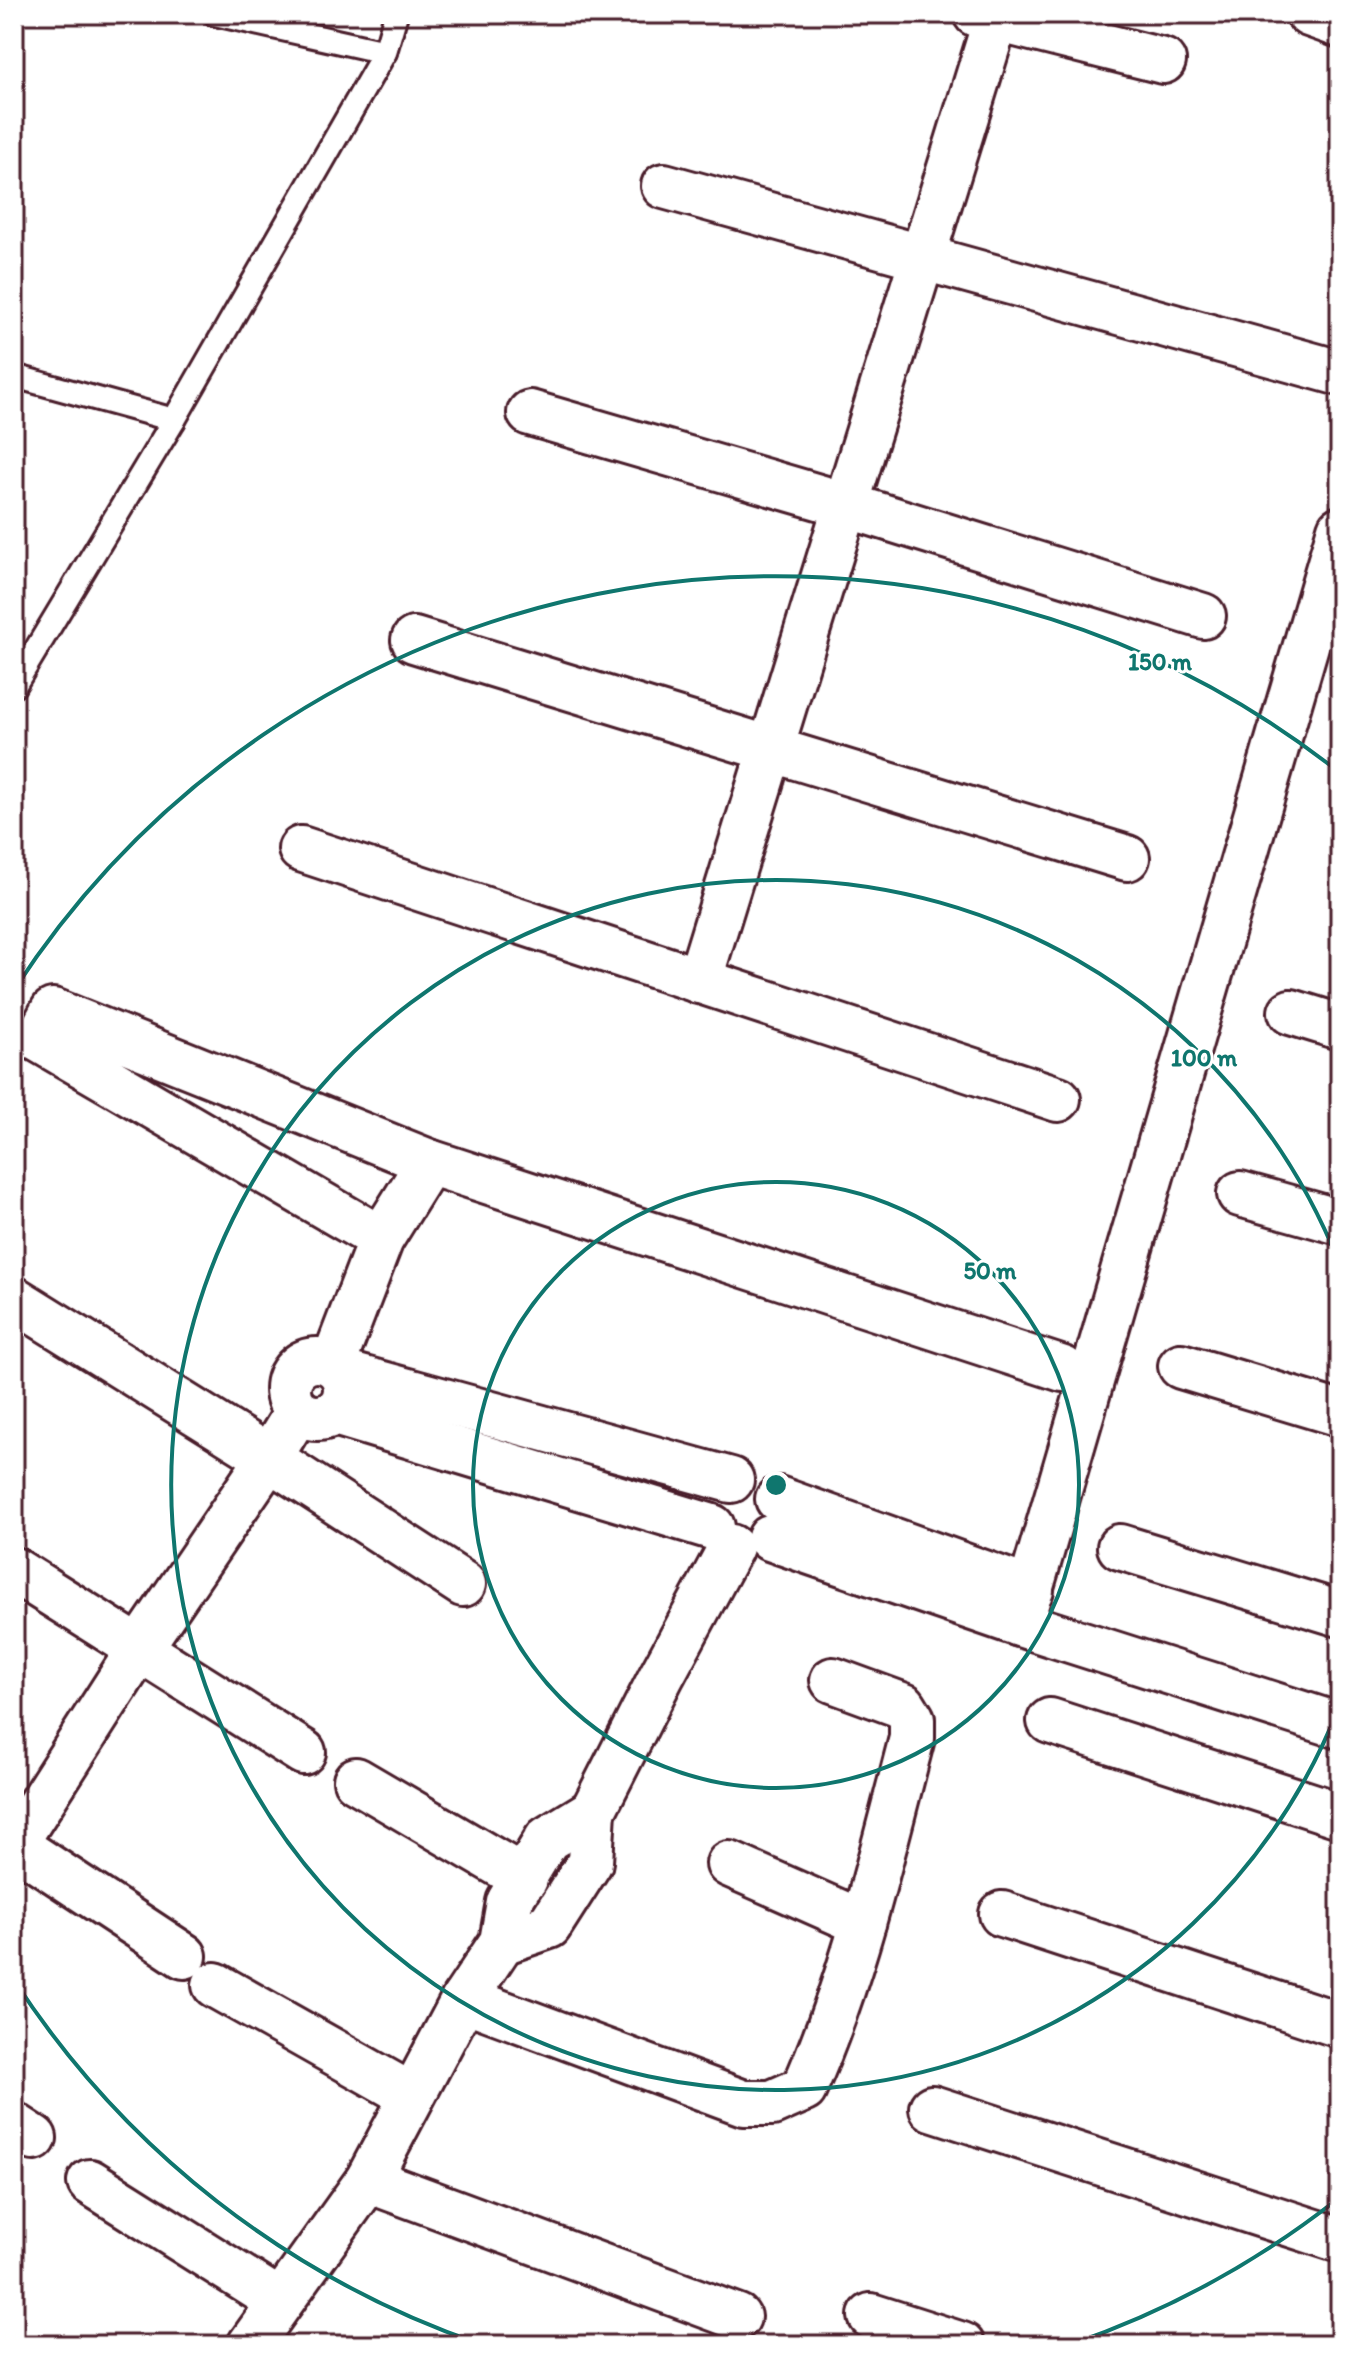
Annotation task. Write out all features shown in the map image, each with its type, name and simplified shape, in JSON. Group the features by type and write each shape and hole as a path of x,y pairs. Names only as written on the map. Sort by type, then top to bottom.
{"street":[{"path":"1309,14 1340,25"},
{"path":"699,981 922,259 986,16 1163,61"},
{"path":"664,186 1340,373"},
{"path":"530,413 846,505 1203,616"},
{"path":"1025,1607 1340,529"},
{"path":"414,640 1127,858"},
{"path":"301,849 1058,1099"},
{"path":"381,1239 38,1039 53,1011 429,1162 1063,1369"},
{"path":"1291,1012 1340,1027"},
{"path":"184,1956 14,1844 140,1648 269,1458 327,1390 381,1239 429,1162"},
{"path":"1240,1194 1340,1222"},
{"path":"14,1299 269,1458 463,1584"},
{"path":"1181,1366 1340,1414"},
{"path":"327,1390 748,1528 1025,1607 1340,1726"},
{"path":"327,1390 731,1480"},
{"path":"502,1942 549,1926 590,1862 593,1811 661,1677 748,1528"},
{"path":"1120,1547 1340,1614"},
{"path":"14,1570 303,1752"},
{"path":"464,1999 744,2103 772,2103 804,2089 829,2034 863,1923 912,1738 912,1719 904,1706 833,1680"},
{"path":"1050,1721 1340,1815"},
{"path":"356,1780 525,1879"},
{"path":"250,2345 368,2180 464,1999 502,1942 509,1902 547,1839 593,1811"},
{"path":"729,1864 863,1923"},
{"path":"1002,1914 1340,2025"},
{"path":"215,1985 412,2096"},
{"path":"932,2108 1340,2240"},
{"path":"368,2180 738,2317"},
{"path":"90,2182 279,2301"},
{"path":"871,2316 962,2345"}],"lane":[{"path":"215,14 385,52"},
{"path":"14,686 174,420 385,52 396,14"},
{"path":"14,376 174,420"},
{"path":"744,1477 759,1480 770,1487 748,1528 708,1513 711,1499 719,1488 731,1480 744,1477"}]}
